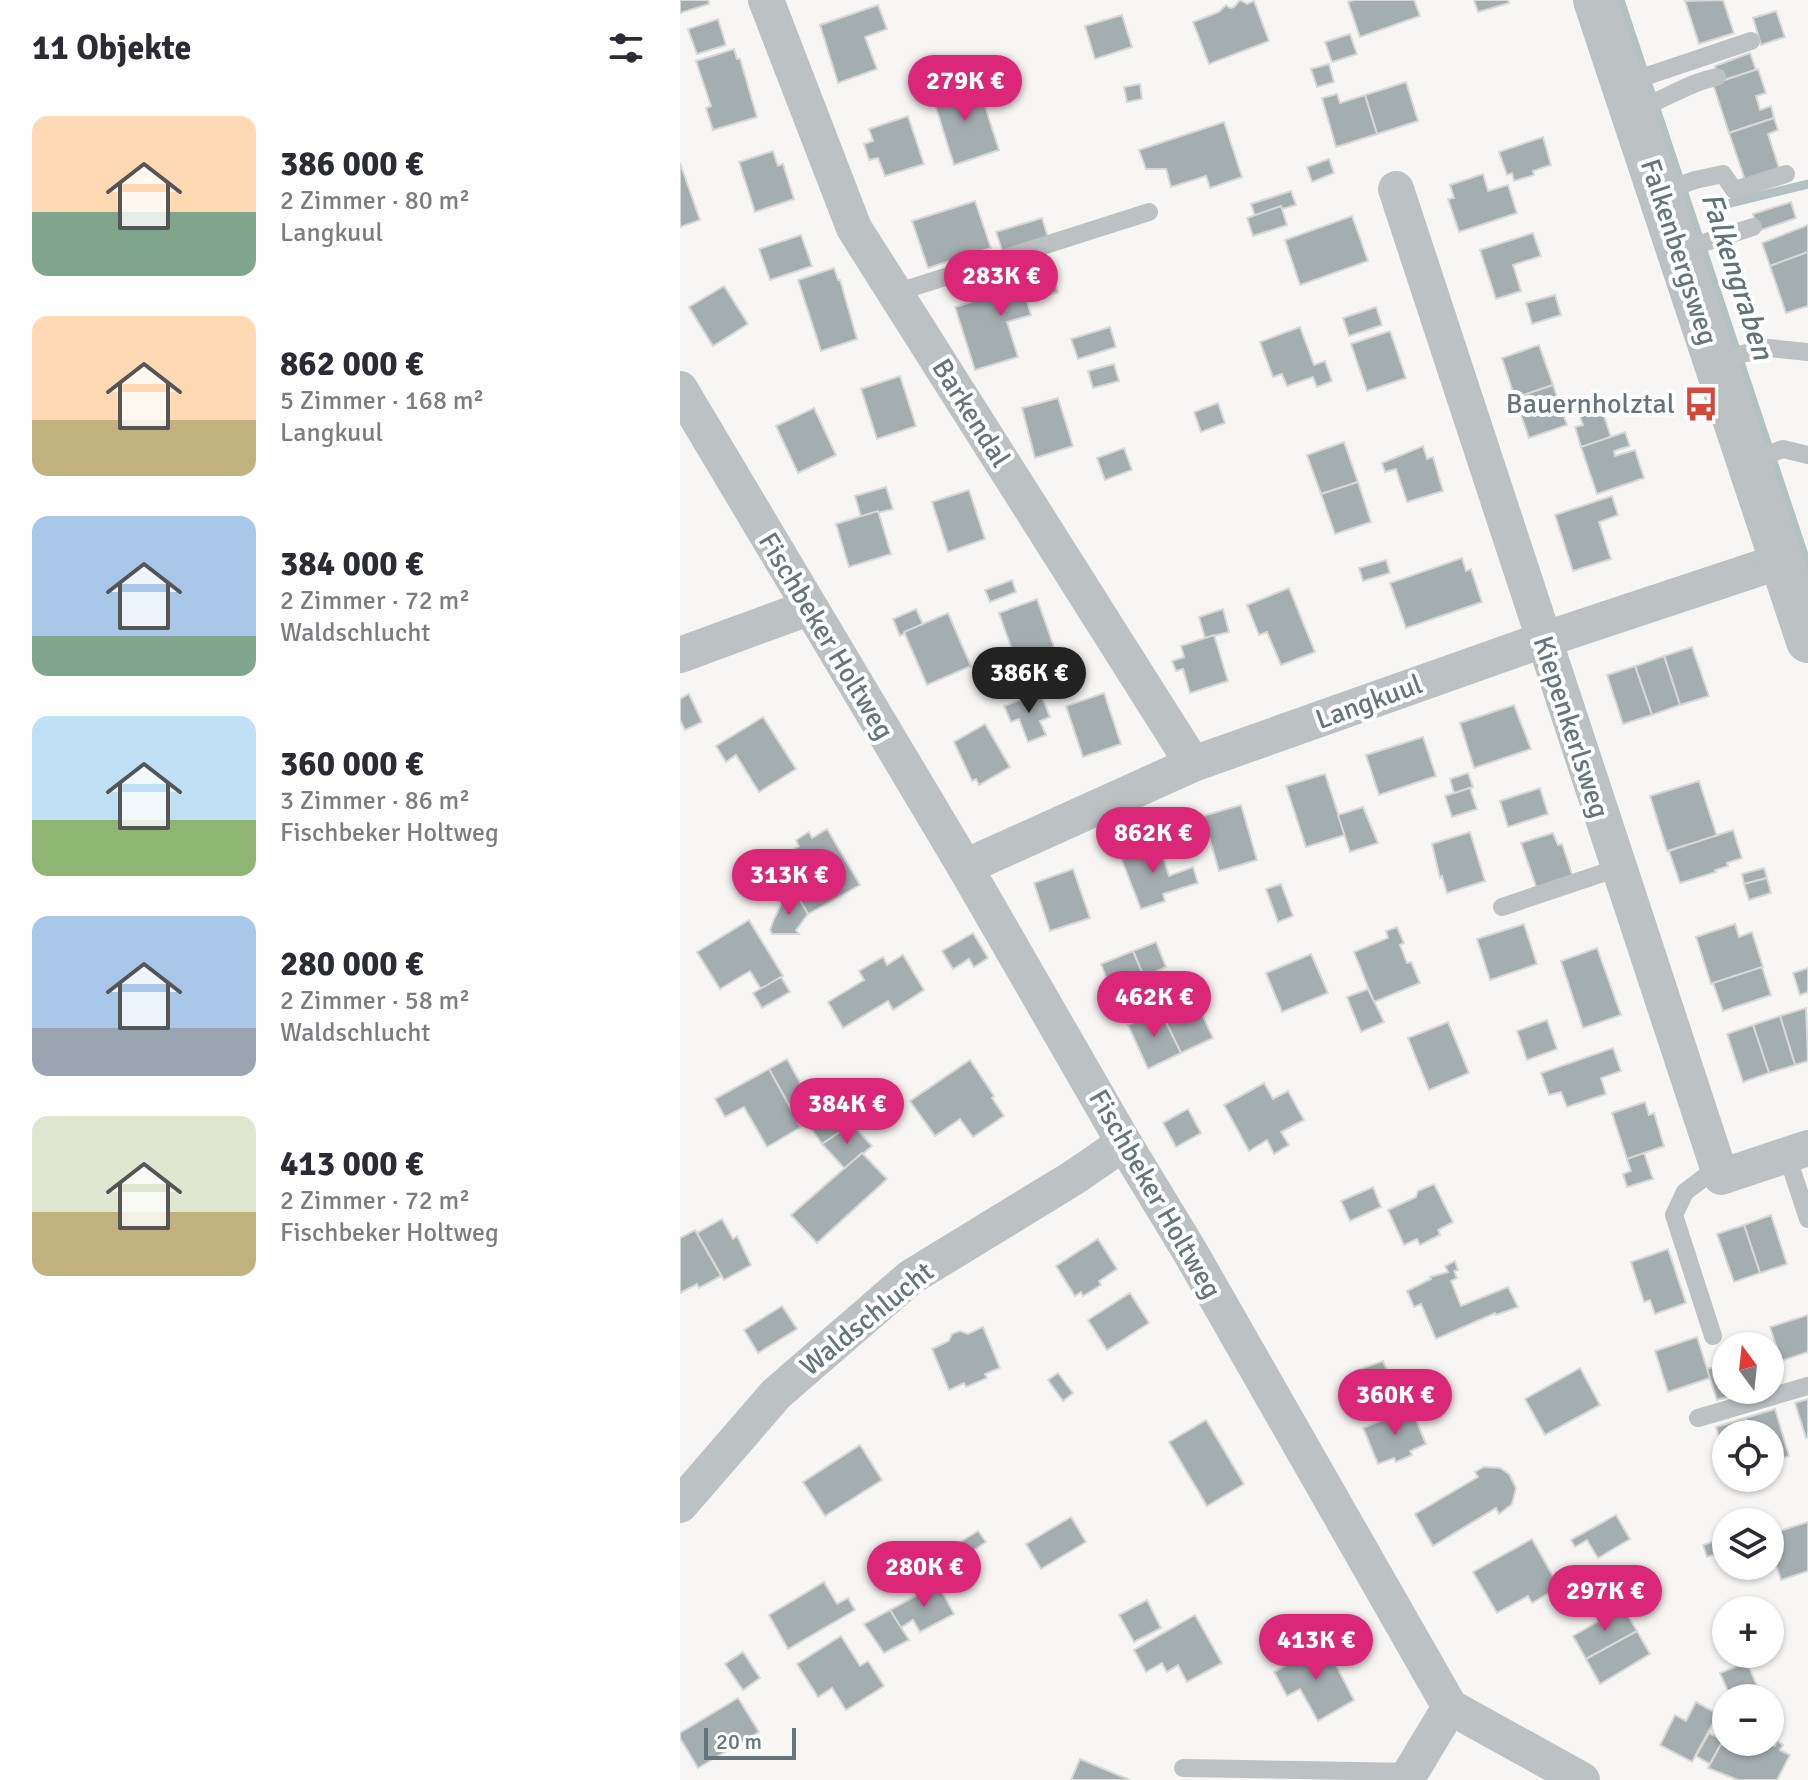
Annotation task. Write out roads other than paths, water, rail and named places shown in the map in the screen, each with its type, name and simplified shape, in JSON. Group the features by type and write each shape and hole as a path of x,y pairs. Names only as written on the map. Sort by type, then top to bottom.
{"street":[{"name":"Barkendal","path":"766,0 854,228 1193,764"},
{"name":"Falkenbergsweg","path":"1595,0 1642,93 1694,246 1762,456 1781,561 1808,641"},
{"name":"Kiepenkerlsweg","path":"1396,189 1718,1167"},
{"name":"Fischbeker Holtweg","path":"680,389 1189,1250 1450,1707"},
{"name":"Langkuul","path":"965,867 1193,764 1543,640 1781,561"},
{"path":"680,655 808,608"},
{"name":"Waldschlucht","path":"680,1505 776,1394 911,1277 1073,1178 1124,1143"},
{"path":"1718,1167 1721,1177 1797,1152"},
{"path":"1408,1776 1450,1707 1582,1780"}],"lane":[{"path":"1642,93 1751,41"},
{"path":"1642,93 1717,77"},
{"path":"1673,189 1723,174 1734,190 1786,174"},
{"path":"895,293 1149,212"},
{"path":"1694,246 1753,227"},
{"path":"1729,357 1769,348 1808,352"},
{"path":"1762,456 1783,449 1808,455"},
{"path":"1502,907 1618,868"},
{"path":"1797,1152 1808,1219"},
{"path":"1712,1333 1674,1215 1685,1192 1718,1167"},
{"path":"1698,1418 1808,1386"},
{"path":"1183,1768 1408,1776"}],"waterway":[{"name":"Falkengraben","path":"1620,0 1808,567"},
{"path":"1723,205 1808,184"}],"place":[{"name":"Bauernholztal","path":"1701,404"}]}
